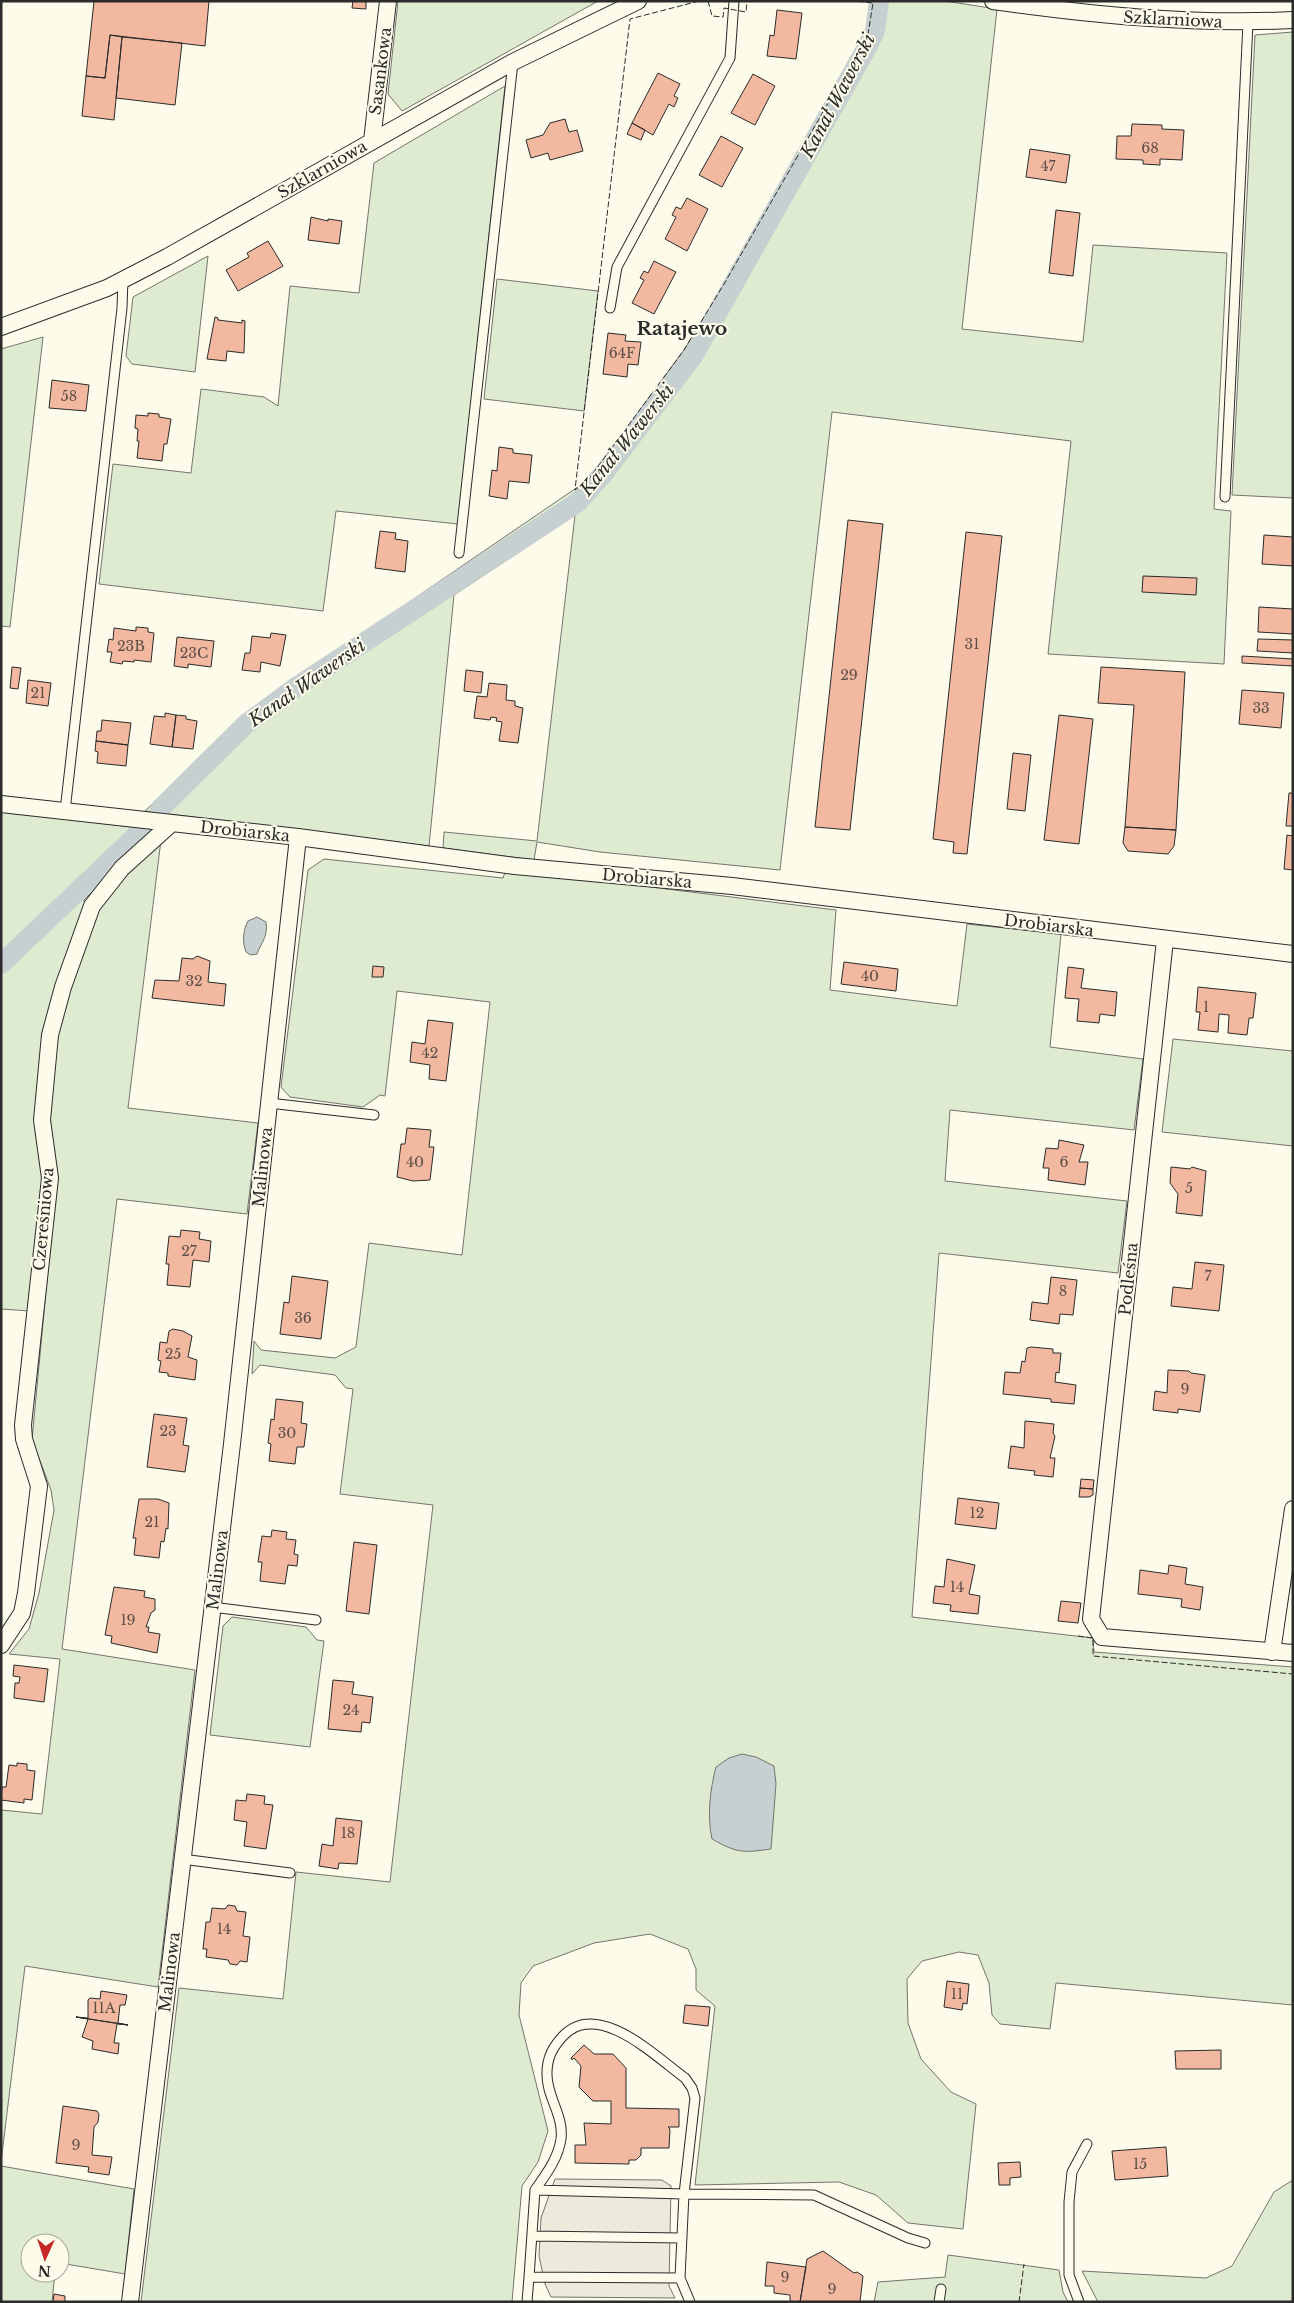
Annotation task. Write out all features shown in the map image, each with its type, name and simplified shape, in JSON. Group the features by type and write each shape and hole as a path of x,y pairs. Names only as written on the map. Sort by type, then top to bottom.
{"street":[{"name":"Sasankowa","path":"372,140 388,1"},
{"name":"Szklarniowa","path":"1,327 106,288 167,257 513,62 638,1"},
{"name":"Szklarniowa","path":"1001,2 1120,17 1248,22 1293,20"},
{"name":"Drobiarska","path":"1,804 298,837 514,866 732,886 1165,940 1293,954"},
{"name":"Czereśniowa","path":"1,1645 22,1613 39,1486 24,1439 23,1425 50,1178 42,1120 50,1035 63,987 92,906 122,868 172,823"},
{"name":"Malinowa","path":"130,2302 212,1607 298,837"},
{"name":"Podleśna","path":"1165,940 1091,1618 1102,1637 1272,1652"},
{"path":"1293,1509 1272,1652 1293,1654"}],"lane":[{"path":"610,308 617,267 730,58 734,1"},
{"path":"1225,497 1248,22"},
{"path":"459,553 513,62"},
{"path":"66,811 122,308 123,279"},
{"path":"269,1103 374,1115"},
{"path":"212,1607 316,1620"},
{"path":"182,1859 290,1873"},
{"path":"527,2302 535,2190 554,2163 560,2140 561,2124 549,2091 546,2073 549,2053 567,2032 580,2024 598,2024 622,2032 685,2078 692,2088 695,2098 684,2194 680,2278 690,2302"},
{"path":"1079,2302 1070,2275 1069,2202 1072,2172 1087,2144"},
{"path":"535,2190 814,2195 908,2238 925,2243"},
{"path":"532,2236 682,2238"},
{"path":"529,2277 680,2278"},
{"path":"939,2302 941,2288"}],"green space":[{"path":"398,1 598,1 402,111 388,94"},
{"path":"873,1 945,1 997,9 962,329 1083,342 1093,245 1227,253 1214,509 1231,511 1224,664 1048,654 1071,441 832,412 780,870 600,852 537,842 534,860 443,848 444,832 537,841 575,515 454,595 429,846 145,811 251,710 588,480 684,350 724,284 867,34"},
{"path":"1293,32 1293,498 1232,495 1255,35"},
{"path":"505,86 458,524 336,511 323,611 99,584 113,464 191,473 201,389 264,397 278,406 290,286 359,293 374,163"},
{"path":"208,256 195,372 132,364 126,356 133,297"},
{"path":"497,279 598,291 584,411 484,399"},
{"path":"43,337 10,627 1,626 1,349"},
{"path":"1,810 154,830 84,900 86,913 49,1014 44,1172 30,1311 1,1309"},
{"path":"161,840 128,1108 258,1123 247,1214 117,1199 62,1649 195,1670 158,1987 25,1966 1,2162 1,1810 42,1814 60,1659 9,1654 29,1629 39,1593 54,1510 51,1490 32,1440 56,1184 47,1124 59,1021 95,917 105,898"},
{"path":"324,859 503,878 506,869 836,910 830,990 957,1006 967,924 1061,934 1050,1047 1143,1059 1134,1130 950,1110 945,1181 1127,1201 1118,1273 939,1253 912,1617 1093,1638 1094,1652 1293,1667 1293,2005 1056,1983 1050,2029 1000,2024 992,2015 989,1983 978,1955 959,1952 922,1961 907,1979 908,2023 921,2059 951,2092 976,2104 963,2229 908,2223 876,2195 839,2182 695,2185 715,2006 696,1990 696,1969 688,1949 650,1934 594,1943 533,1966 521,1983 519,2015 548,2131 538,2162 522,2186 512,2302 141,2302 179,1988 283,1999 296,1872 390,1882 433,1505 340,1494 353,1389 346,1388 335,1375 260,1365 252,1374 254,1341 261,1350 335,1358 356,1347 369,1243 462,1255 490,1002 397,991 385,1096 380,1095 363,1107 290,1097 281,1087 308,870"},
{"path":"1173,1039 1293,1051 1293,1146 1162,1132"},
{"path":"232,1617 306,1627 317,1640 324,1641 310,1747 210,1735 223,1626"},
{"path":"1,2166 134,2189 125,2274 70,2265 70,2233 20,2233 20,2283 54,2283 52,2302 1,2302"},
{"path":"1293,2180 1293,2302 1098,2302 1082,2271 1206,2278 1232,2266 1274,2192"},
{"path":"948,2255 1059,2270 1063,2292 1068,2302 874,2302 878,2282 945,2277"}],"shaded area":[{"path":"257,917 266,922 266,931 257,954 251,955 246,952 244,932 248,921"},
{"path":"742,1754 756,1757 774,1766 776,1784 771,1849 740,1851 712,1839 710,1803 716,1767 729,1758"},
{"path":"555,2179 662,2180 671,2186 669,2286 675,2298 551,2297 545,2284 539,2256 541,2218"}],"building":[{"path":"94,1 209,1 205,46 110,35 105,78 86,76"},
{"path":"353,1 366,1 366,9 352,8"},
{"path":"777,10 802,13 796,59 767,56 770,35 774,36"},
{"path":"110,35 122,37 114,120 82,116 86,76 105,78"},
{"path":"122,37 182,43 175,105 116,98"},
{"path":"658,73 680,84 674,96 678,98 674,107 669,104 653,135 632,123"},
{"path":"753,74 775,86 755,125 731,113"},
{"path":"565,119 569,132 577,130 583,151 550,160 548,153 531,158 526,140 543,135 550,123"},
{"path":"632,123 645,130 641,140 627,134"},
{"path":"1132,124 1162,125 1162,129 1184,130 1182,160 1160,159 1160,165 1143,164 1143,160 1116,159 1117,136 1131,136"},
{"path":"721,136 743,148 722,187 699,175"},
{"path":"1030,149 1070,155 1066,183 1026,177"},
{"path":"687,198 708,209 687,251 665,239 676,217 672,215 676,207 681,209"},
{"path":"1056,210 1080,213 1073,276 1049,273"},
{"path":"311,217 328,221 328,219 342,221 339,244 308,240"},
{"path":"268,241 283,266 238,291 226,270 249,257 247,253"},
{"path":"654,261 676,272 654,314 632,303 644,280 640,278 644,271 648,273"},
{"path":"215,317 218,320 242,323 242,320 245,321 244,353 227,351 226,361 207,359"},
{"path":"608,333 626,335 625,341 641,342 638,365 628,364 627,377 603,374"},
{"path":"52,380 89,385 86,411 49,408"},
{"path":"148,413 159,414 159,417 171,419 167,444 164,444 162,461 137,458 139,441 137,441 138,429 135,428 136,415 148,416"},
{"path":"499,447 513,449 513,453 532,455 529,483 509,481 507,499 489,496 492,470 497,471"},
{"path":"848,520 883,524 850,830 815,827"},
{"path":"380,531 396,533 395,539 408,541 405,572 375,568"},
{"path":"966,532 1002,536 967,854 953,853 954,842 933,839"},
{"path":"1264,535 1293,537 1293,566 1262,564"},
{"path":"1143,576 1197,578 1196,595 1142,592"},
{"path":"1259,607 1293,609 1293,634 1258,632"},
{"path":"136,627 148,628 148,632 154,633 151,662 134,660 134,662 123,661 122,664 110,662 112,652 107,652 109,639 113,640 114,628 136,631"},
{"path":"271,633 286,635 280,666 261,662 260,672 242,670 245,653 250,653 252,636 270,638"},
{"path":"177,637 214,641 211,667 188,664 188,668 174,666"},
{"path":"1258,639 1293,640 1293,653 1257,651"},
{"path":"1242,656 1293,659 1293,666 1242,663"},
{"path":"12,667 21,668 18,689 10,688"},
{"path":"1101,667 1185,672 1176,830 1125,827 1134,705 1098,703"},
{"path":"466,670 483,672 481,693 464,691"},
{"path":"28,680 51,683 48,706 26,703"},
{"path":"489,683 507,685 506,700 515,701 515,706 523,708 518,743 499,741 502,722 496,721 497,718 491,717 490,720 474,718 477,696 487,697"},
{"path":"1242,690 1284,693 1281,728 1239,724"},
{"path":"165,713 176,715 172,747 150,744 154,716 165,717"},
{"path":"176,715 186,716 186,719 197,721 193,749 172,747"},
{"path":"1059,715 1093,719 1079,844 1044,840"},
{"path":"102,720 131,723 128,745 96,741 97,731 101,731"},
{"path":"96,741 128,745 126,766 97,763"},
{"path":"1013,753 1031,755 1025,811 1007,809"},
{"path":"1289,793 1293,793 1293,826 1286,826"},
{"path":"1125,827 1176,830 1174,846 1168,854 1128,851 1123,843"},
{"path":"1287,835 1293,836 1293,870 1284,869"},
{"path":"197,956 210,961 208,982 226,984 224,1006 152,998 155,980 179,981 182,958 193,959"},
{"path":"844,962 898,969 896,991 841,984"},
{"path":"373,966 384,967 383,977 372,977"},
{"path":"1068,967 1084,969 1081,988 1117,992 1115,1016 1100,1014 1099,1023 1077,1021 1079,999 1065,998"},
{"path":"1198,987 1256,993 1253,1018 1249,1018 1247,1035 1228,1033 1229,1015 1219,1014 1218,1032 1198,1030 1200,1012 1196,1012"},
{"path":"428,1020 453,1023 446,1081 429,1079 430,1065 410,1062 412,1042 425,1044"},
{"path":"407,1128 431,1130 429,1147 434,1147 430,1180 413,1181 397,1177 401,1144 405,1144"},
{"path":"1059,1140 1084,1145 1079,1162 1088,1162 1085,1185 1048,1180 1049,1168 1043,1168 1046,1148 1058,1149"},
{"path":"1171,1167 1190,1169 1192,1167 1206,1171 1202,1216 1176,1213 1178,1194 1170,1183"},
{"path":"181,1230 200,1232 199,1239 211,1241 209,1262 193,1260 190,1287 167,1285 169,1264 166,1264 169,1236 180,1237"},
{"path":"1195,1262 1224,1265 1219,1311 1171,1306 1173,1287 1192,1289"},
{"path":"292,1276 328,1281 321,1339 280,1334 284,1302 289,1303"},
{"path":"1051,1277 1077,1280 1073,1315 1060,1314 1059,1324 1030,1320 1032,1302 1048,1304"},
{"path":"173,1329 183,1331 192,1336 188,1357 197,1360 195,1380 168,1376 168,1373 159,1372 161,1361 158,1360 160,1342 167,1343 169,1331"},
{"path":"1027,1348 1053,1349 1053,1353 1061,1353 1059,1373 1056,1372 1055,1382 1076,1385 1074,1404 1051,1402 1051,1399 1003,1394 1005,1372 1020,1373 1022,1361 1025,1362"},
{"path":"1168,1370 1189,1371 1205,1375 1200,1412 1178,1409 1178,1413 1153,1410 1155,1391 1167,1393"},
{"path":"276,1399 303,1402 301,1423 307,1424 304,1447 297,1447 295,1464 269,1461 271,1444 268,1443 271,1419 274,1420"},
{"path":"154,1414 187,1418 183,1445 189,1446 185,1472 147,1467"},
{"path":"1025,1421 1054,1424 1053,1433 1055,1436 1050,1458 1055,1458 1053,1477 1034,1475 1035,1471 1008,1468 1011,1446 1024,1448"},
{"path":"1081,1479 1094,1480 1093,1489 1080,1488"},
{"path":"1080,1488 1093,1489 1093,1495 1079,1497"},
{"path":"958,1498 999,1503 996,1529 955,1524"},
{"path":"139,1499 158,1499 169,1503 168,1529 166,1528 164,1542 161,1541 159,1558 134,1555 136,1538 133,1538"},
{"path":"272,1530 287,1532 286,1539 296,1540 294,1554 298,1555 297,1566 288,1565 285,1584 260,1581 262,1562 258,1562 262,1536 271,1537"},
{"path":"354,1542 377,1545 369,1614 346,1611"},
{"path":"947,1559 975,1565 969,1594 980,1596 978,1614 950,1611 951,1605 933,1603 935,1586 944,1587"},
{"path":"1169,1565 1187,1568 1185,1584 1203,1587 1200,1610 1181,1607 1182,1599 1138,1594 1140,1570 1168,1574"},
{"path":"114,1587 145,1591 144,1597 155,1599 155,1610 151,1613 146,1627 149,1627 148,1632 160,1634 157,1653 111,1643 112,1636 105,1635"},
{"path":"1061,1601 1081,1603 1078,1623 1058,1621"},
{"path":"14,1665 48,1669 44,1702 14,1698 15,1683 19,1683 20,1677 13,1676"},
{"path":"333,1680 354,1682 352,1694 373,1697 370,1723 362,1722 361,1732 328,1729"},
{"path":"17,1763 27,1764 27,1770 35,1771 32,1800 24,1799 24,1803 1,1800 2,1787 6,1787 9,1765 17,1766"},
{"path":"247,1794 265,1796 264,1804 273,1805 266,1849 244,1846 247,1822 234,1820 236,1800 246,1801"},
{"path":"336,1818 362,1821 357,1864 339,1863 338,1869 319,1866 322,1844 333,1846"},
{"path":"228,1905 235,1906 237,1911 246,1912 243,1936 250,1937 247,1962 240,1961 237,1965 230,1964 228,1960 206,1957 207,1949 203,1949 206,1922 210,1922 212,1908 225,1909"},
{"path":"947,1981 969,1984 967,2004 963,2003 962,2010 944,2007"},
{"path":"101,1991 127,1995 125,2005 120,2005 118,2023 128,2025 76,2017 88,2018 88,2000 90,1998 100,1999"},
{"path":"685,2005 710,2007 708,2026 683,2023"},
{"path":"76,2017 128,2025 117,2024 114,2043 119,2043 118,2054 92,2049 93,2041 82,2037 88,2019"},
{"path":"584,2045 594,2054 613,2054 626,2068 626,2108 679,2109 679,2127 668,2127 670,2129 669,2148 641,2148 641,2155 636,2160 629,2160 629,2164 575,2163 575,2145 586,2145 584,2123 611,2124 611,2101 593,2101 579,2087 581,2066 574,2058 572,2060 571,2058"},
{"path":"1221,2050 1221,2069 1176,2069 1175,2051"},
{"path":"63,2106 97,2111 99,2114 98,2122 94,2127 92,2155 112,2157 109,2175 88,2172 89,2167 56,2163"},
{"path":"1166,2147 1168,2176 1115,2180 1112,2151"},
{"path":"1020,2162 1021,2177 1010,2178 1010,2185 999,2185 998,2163"},
{"path":"823,2251 854,2273 857,2272 863,2276 860,2302 800,2302 807,2259"},
{"path":"767,2262 806,2267 800,2302 792,2302 790,2295 774,2293 774,2286 765,2286"},
{"path":"54,2294 65,2296 65,2302 53,2302"}],"waterway":[{"name":"Kanał Wawerski","path":"160,809 246,724 296,687 577,503 604,473 693,356 866,49 875,31 879,1"},
{"name":"Kanał Wawerski","path":"1,964 141,831"}],"fence":[{"path":"699,1 630,19 575,490 588,480 684,350 868,34 873,3 854,1"},
{"path":"708,1 712,16 723,17 724,8 746,12 747,1"},
{"path":"1078,1636 1093,1638 1093,1656 1293,1674"},
{"path":"1019,2302 1024,2264"}],"district":[{"name":"Ratajewo","path":"682,328"}]}
